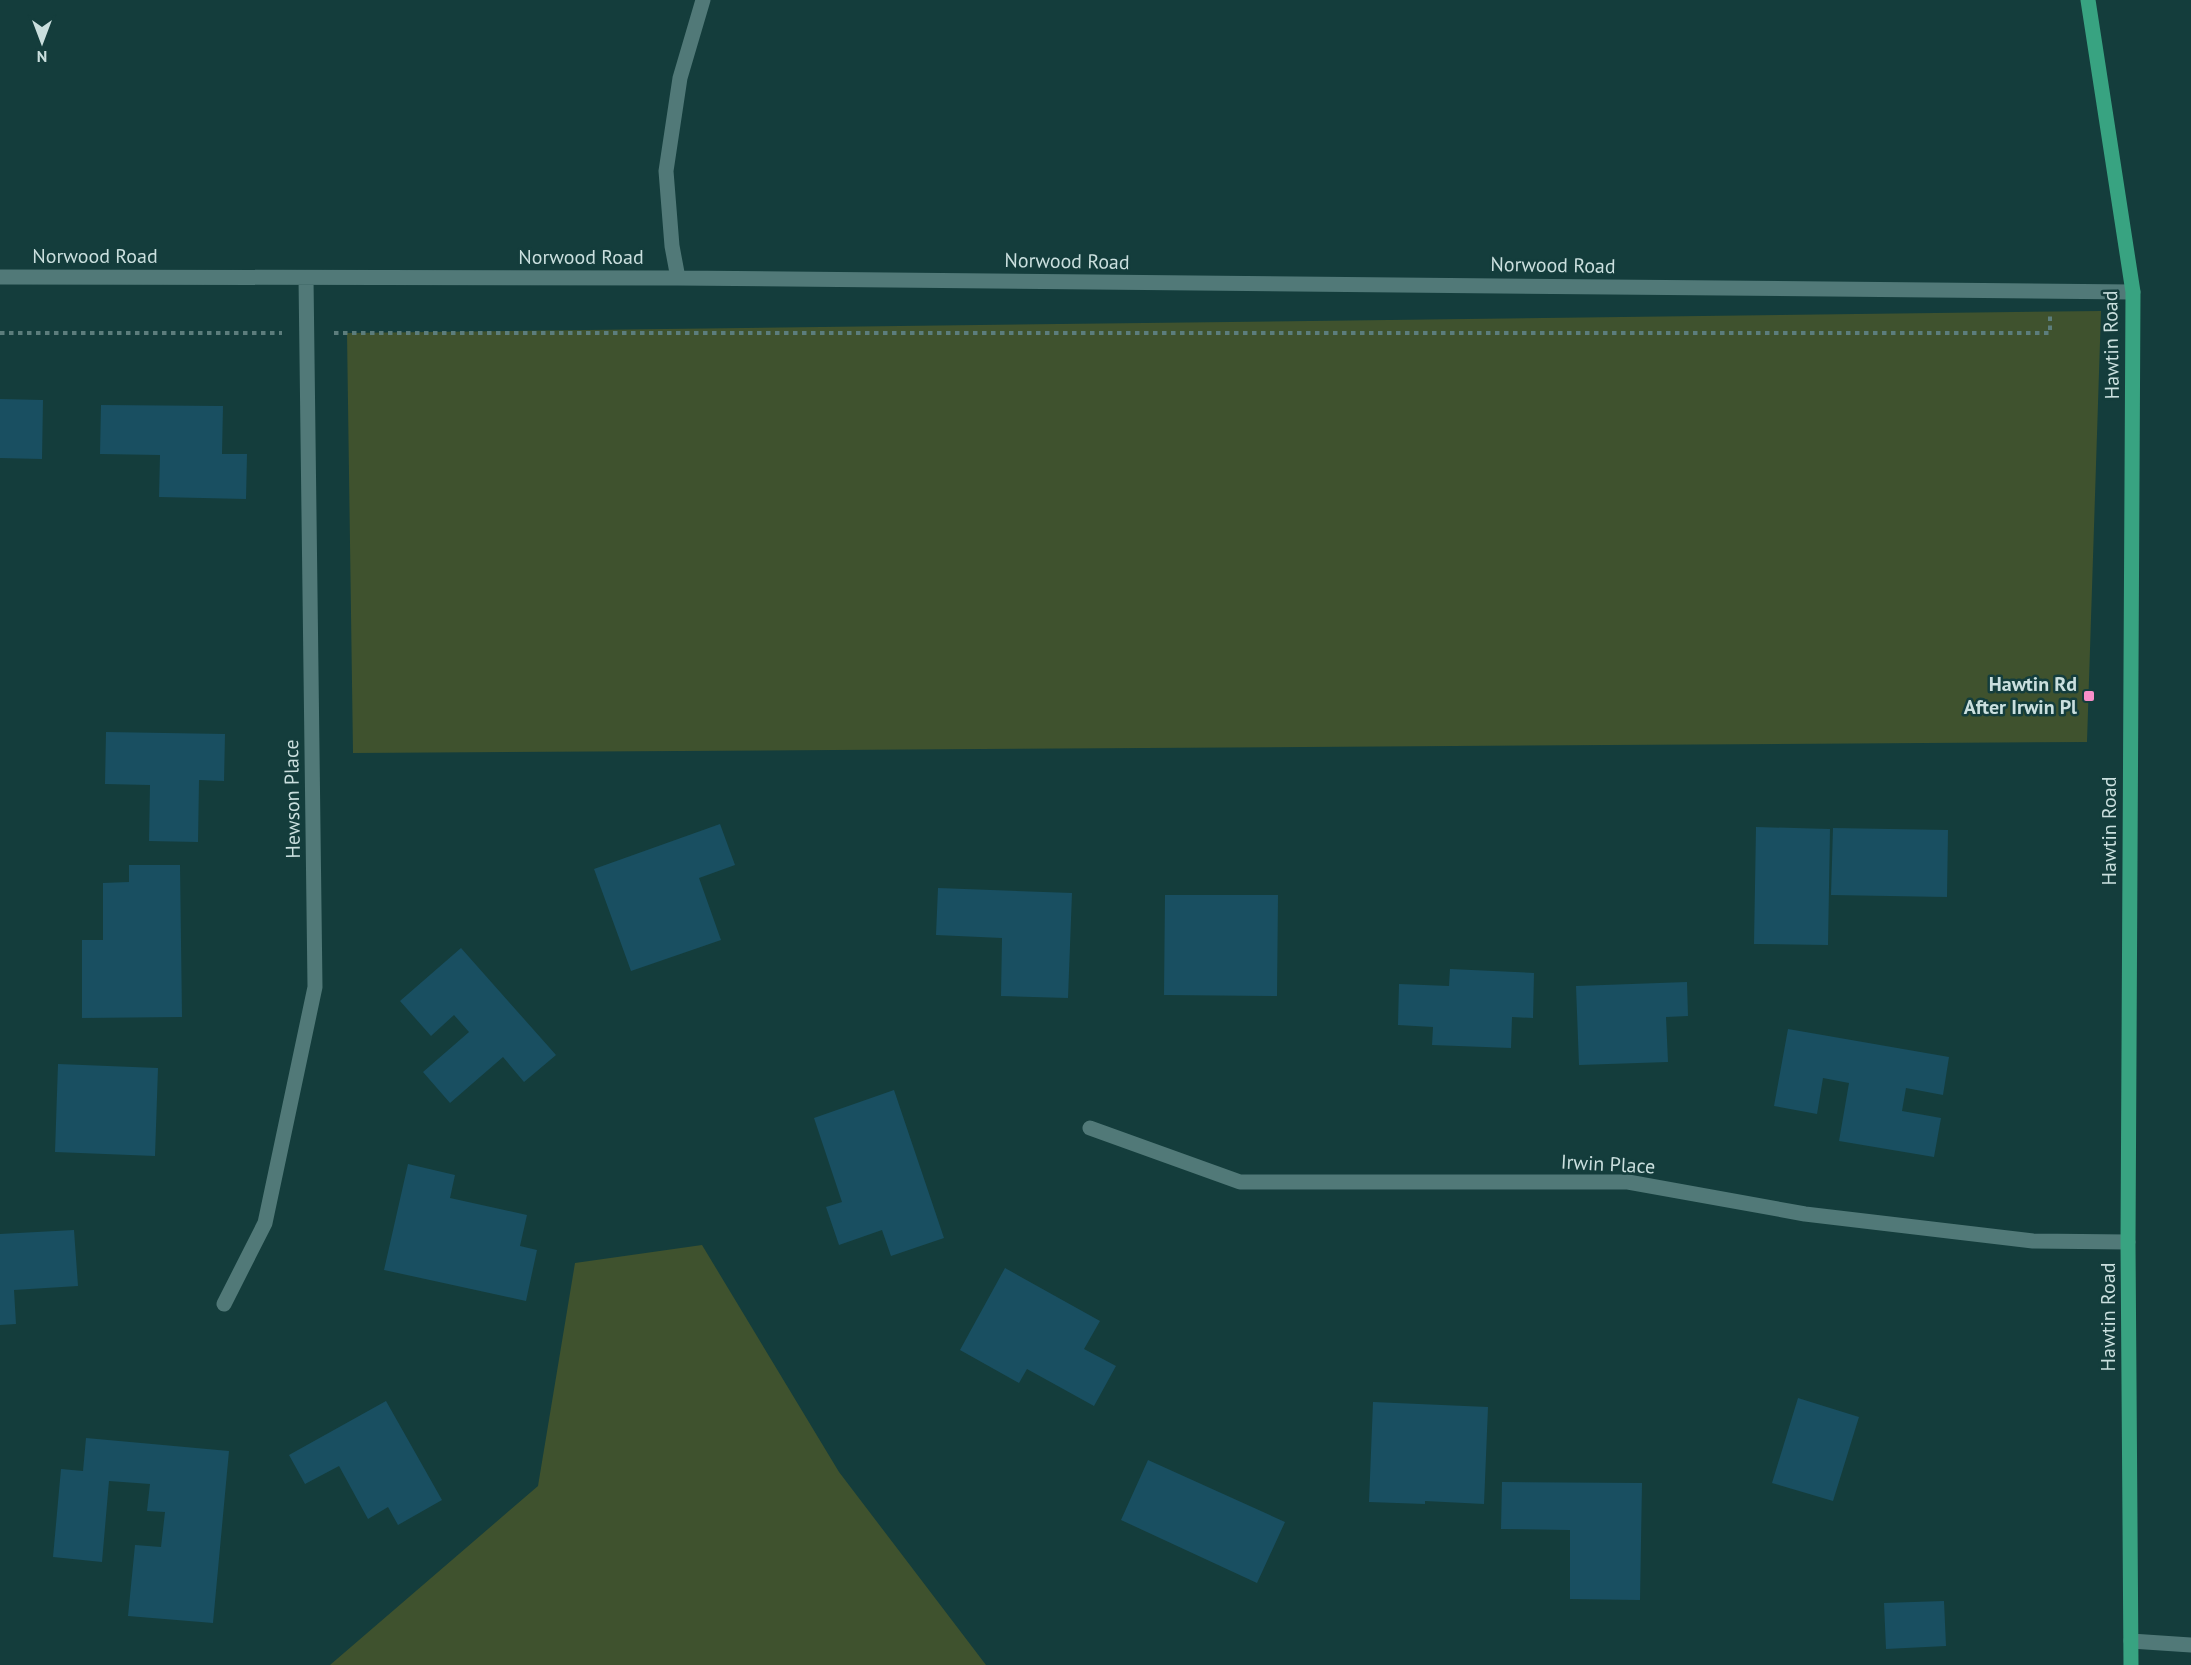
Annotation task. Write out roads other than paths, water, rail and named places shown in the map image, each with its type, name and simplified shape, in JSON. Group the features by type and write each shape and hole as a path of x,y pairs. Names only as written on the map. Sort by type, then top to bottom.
{"main road":[{"name":"Hawtin Road","path":"2088,0 2133,292 2128,1242 2131,1665"}],"street":[{"path":"678,278 672,246 666,171 680,78 703,0"},
{"name":"Norwood Road","path":"0,277 678,278 2133,292"},
{"name":"Hewson Place","path":"224,1304 265,1223 315,987 306,278"},
{"name":"Irwin Place","path":"1090,1128 1240,1182 1628,1182 1805,1214 2033,1241 2128,1242"},
{"path":"2131,1641 2191,1645"}],"place":[{"name":"Hawtin Rd After Irwin Pl","path":"2089,696"}]}
